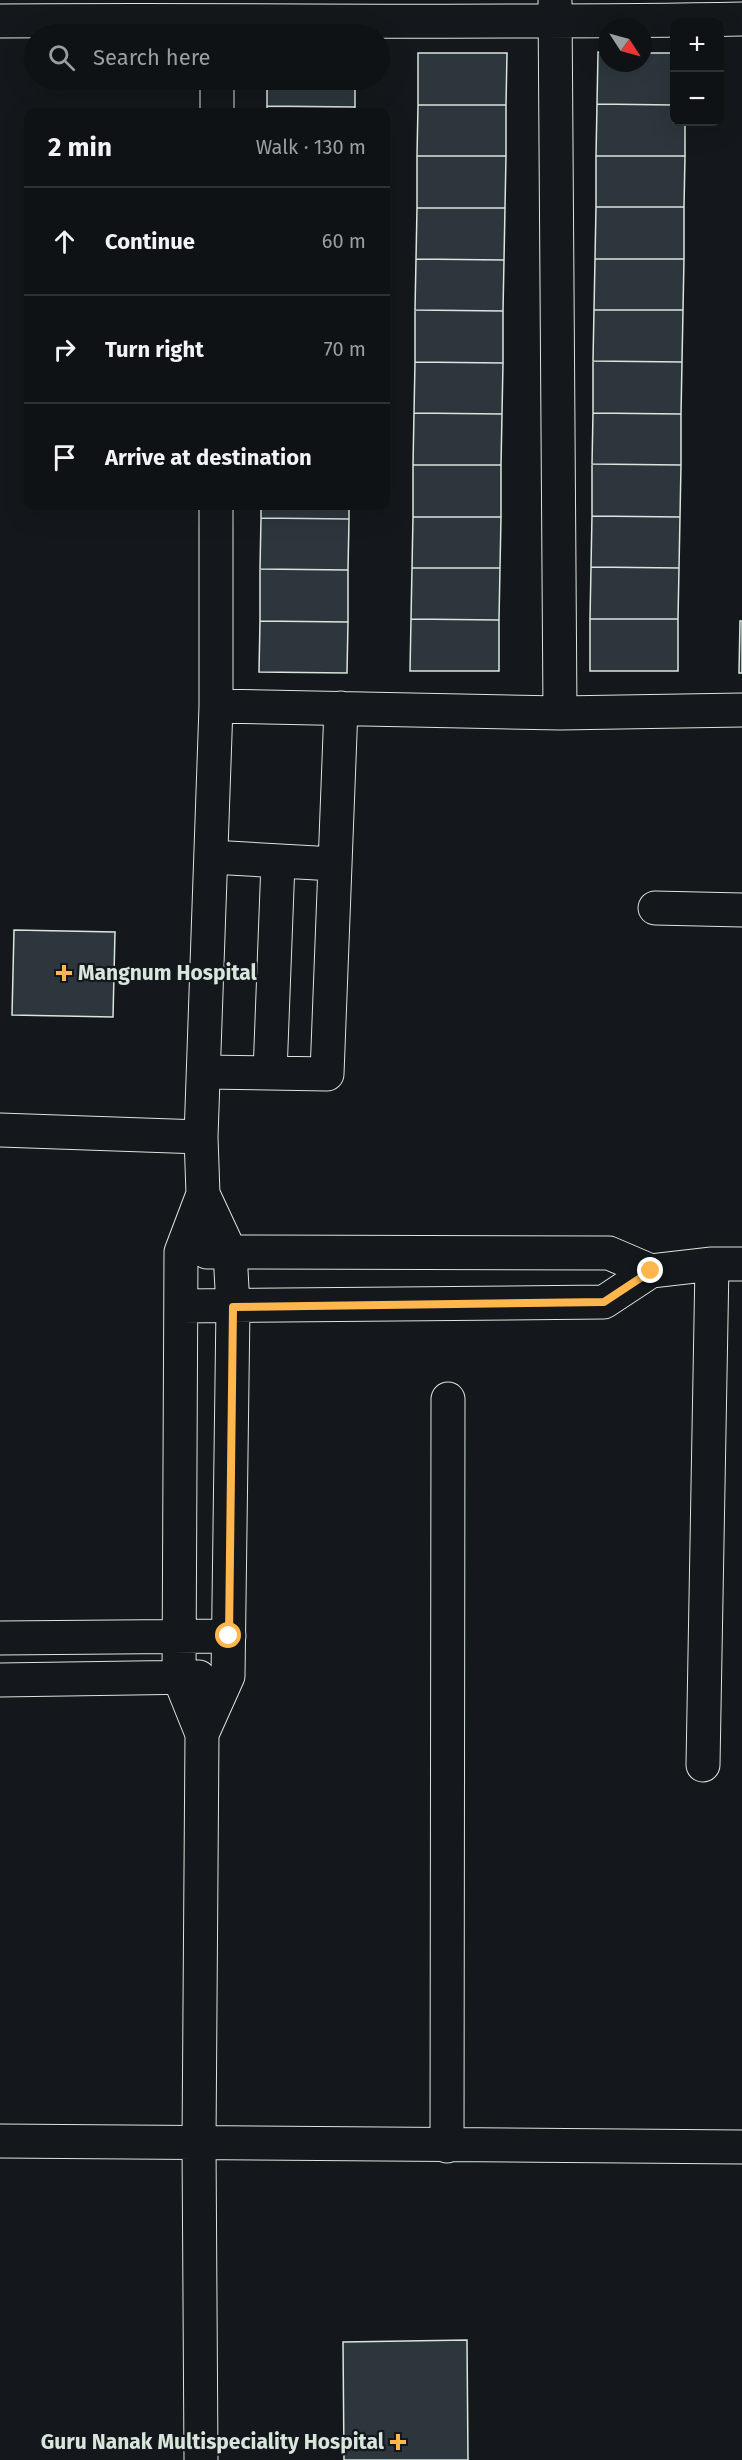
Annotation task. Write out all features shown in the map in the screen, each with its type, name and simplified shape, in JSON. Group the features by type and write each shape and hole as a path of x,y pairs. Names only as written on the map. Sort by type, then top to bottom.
{"street":[{"path":"555,11 560,712"},
{"path":"0,21 555,11 742,19"},
{"path":"217,90 217,108"},
{"path":"201,2460 199,2143 202,1734 179,1677 181,1252 203,1194 201,1137 216,706 216,510"},
{"path":"216,706 560,712 742,710"},
{"path":"204,1072 327,1074 340,708"},
{"path":"211,857 334,864"},
{"path":"270,1073 278,862"},
{"path":"655,908 742,910"},
{"path":"0,1130 201,1137"},
{"path":"202,1734 228,1676 233,1307 230,1252 203,1194"},
{"path":"181,1252 609,1253 651,1271"},
{"path":"182,1306 604,1302 651,1271 727,1264 703,1765"},
{"path":"447,2146 448,1399"},
{"path":"0,1638 229,1636"},
{"path":"0,1680 228,1676"},
{"path":"0,2141 742,2147"}],"building":[{"path":"598,52 598,72 652,72 652,53 670,53 670,105 597,104"},
{"path":"418,53 507,53 506,105 418,105"},
{"path":"267,90 355,90 355,107 267,106"},
{"path":"597,104 670,105 670,126 685,126 685,156 596,156"},
{"path":"418,105 506,105 506,156 417,156"},
{"path":"267,106 355,107 355,108 267,108"},
{"path":"417,156 506,156 505,208 417,208"},
{"path":"596,156 685,156 684,207 596,207"},
{"path":"596,207 684,207 684,259 595,259"},
{"path":"417,208 505,208 504,260 416,259"},
{"path":"416,259 504,260 503,311 415,310"},
{"path":"595,259 684,259 683,310 594,310"},
{"path":"415,310 503,311 503,363 415,362"},
{"path":"594,310 683,310 682,362 593,361"},
{"path":"593,361 682,362 681,414 593,413"},
{"path":"415,362 503,363 502,414 414,413"},
{"path":"414,413 502,414 501,465 413,465"},
{"path":"593,413 681,414 681,465 592,464"},
{"path":"592,464 681,465 680,517 592,516"},
{"path":"413,465 501,465 501,517 413,517"},
{"path":"261,510 349,510 349,519 261,518"},
{"path":"592,516 680,517 679,568 591,567"},
{"path":"413,517 501,517 500,568 412,568"},
{"path":"261,518 349,519 348,570 260,569"},
{"path":"591,567 679,568 678,619 590,619"},
{"path":"412,568 500,568 499,620 411,619"},
{"path":"260,569 348,570 348,622 260,621"},
{"path":"411,619 499,620 499,671 410,671"},
{"path":"590,619 678,619 678,671 590,671"},
{"path":"260,621 348,622 347,673 259,672"},
{"path":"740,621 742,621 742,673 739,673"},
{"path":"14,930 115,932 113,1017 12,1015"},
{"path":"467,2340 468,2460 344,2460 343,2342"}],"place":[{"name":"Mangnum Hospital","path":"64,973"},
{"name":"Guru Nanak Multispeciality Hospital","path":"398,2442"}],"route":[{"path":"229,1636 233,1307 604,1302 651,1271"}]}
